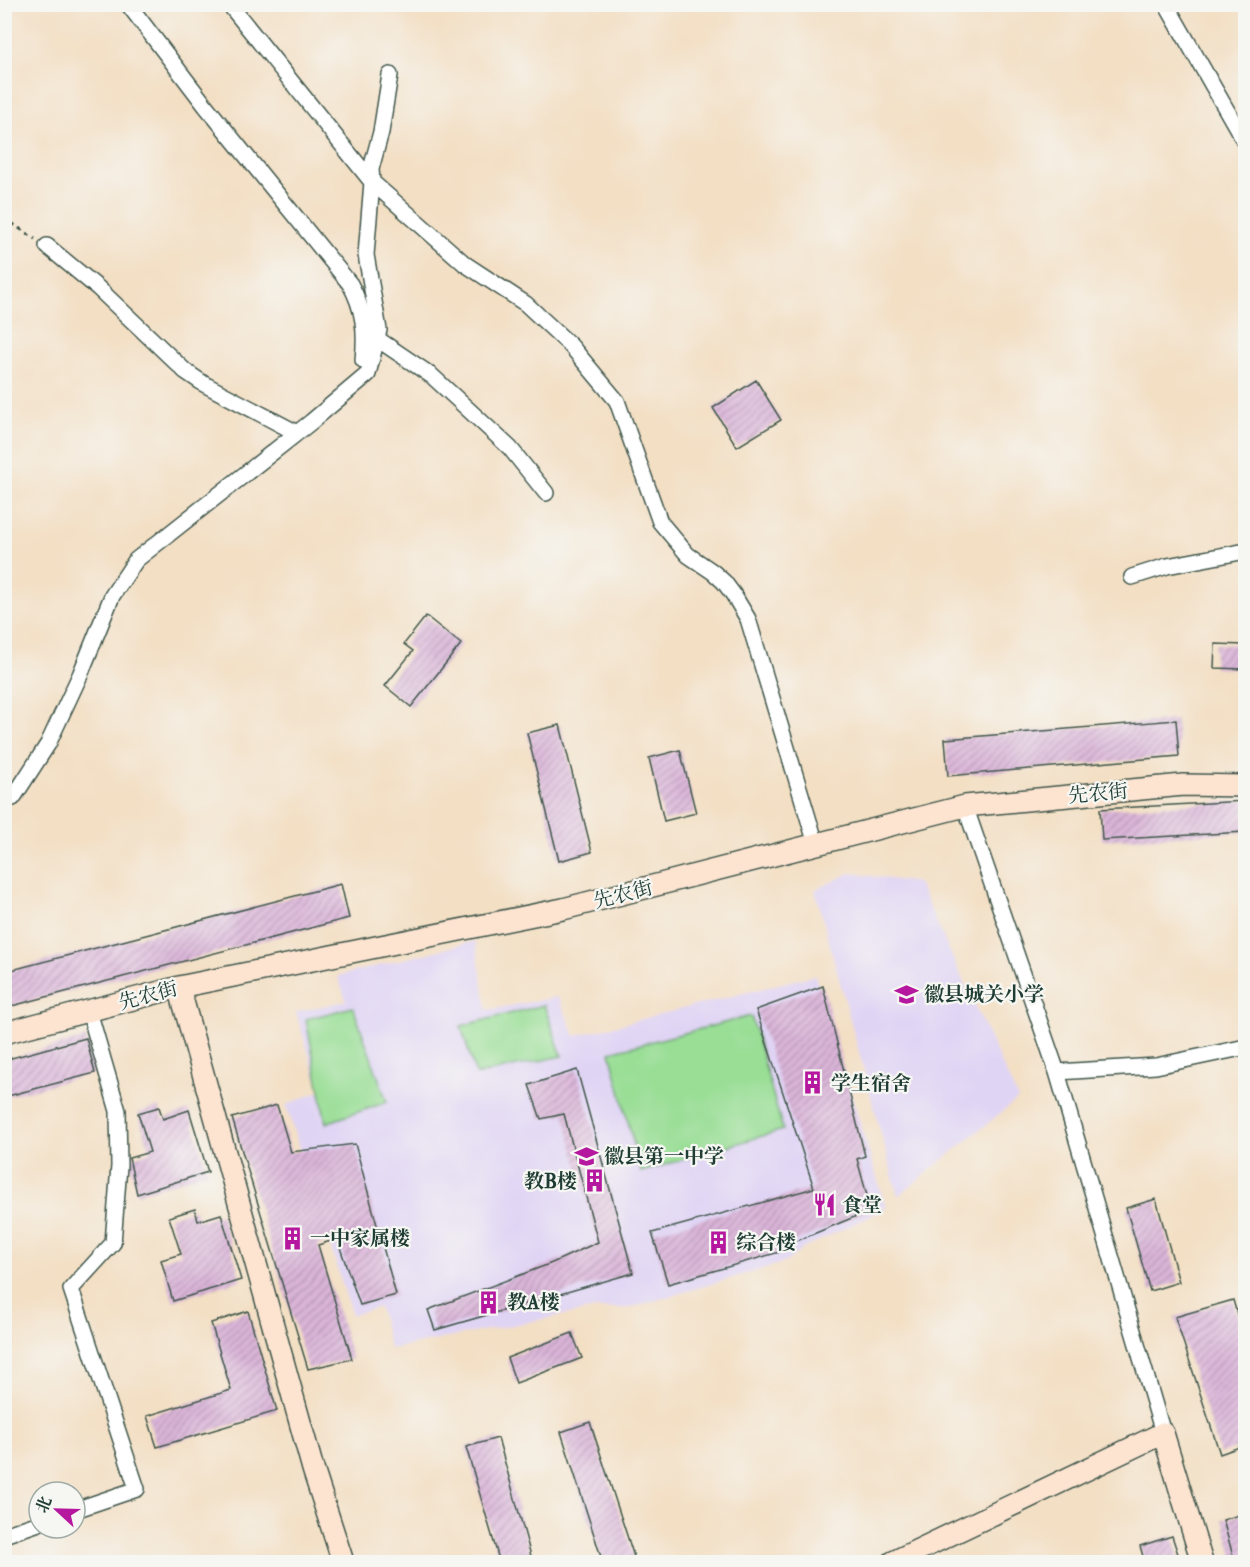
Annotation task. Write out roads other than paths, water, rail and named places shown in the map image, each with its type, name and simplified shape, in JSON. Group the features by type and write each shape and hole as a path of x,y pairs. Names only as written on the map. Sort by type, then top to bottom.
{"main road":[{"name":"先农街","path":"4,1033 179,987 563,909 965,806 1183,785 1245,786"},
{"path":"179,987 313,1469 343,1563"},
{"path":"893,1563 1163,1433 1203,1563"}],"street":[{"path":"128,4 205,105 350,284 359,302 364,320 362,359 368,374"},
{"path":"229,4 372,182 465,264 526,304 571,346 617,401 660,522 688,555 707,567 724,582 748,619 816,844"},
{"path":"1166,4 1245,144"},
{"path":"4,801 13,798 48,744 80,675 112,596 136,560 368,374 379,330 366,255 371,169 381,132 390,75"},
{"path":"47,246 98,288 185,371 204,384 297,433"},
{"path":"376,338 432,376 510,448 546,493"},
{"path":"1132,577 1167,566 1245,551"},
{"path":"965,806 1057,1072 1163,1433"},
{"path":"87,1506 137,1489 70,1289 113,1243 119,1166 118,1111 89,1011"},
{"path":"1057,1072 1156,1066 1245,1047"},
{"path":"4,1535 27,1527"}],"place":[{"name":"徽县城关小学","path":"906,994"},
{"name":"学生宿舍","path":"813,1083"},
{"name":"徽县第一中学","path":"586,1156"},
{"name":"教B楼","path":"595,1181"},
{"name":"食堂","path":"824,1205"},
{"name":"一中家属楼","path":"292,1238"},
{"name":"综合楼","path":"718,1242"},
{"name":"教A楼","path":"489,1302"}]}
